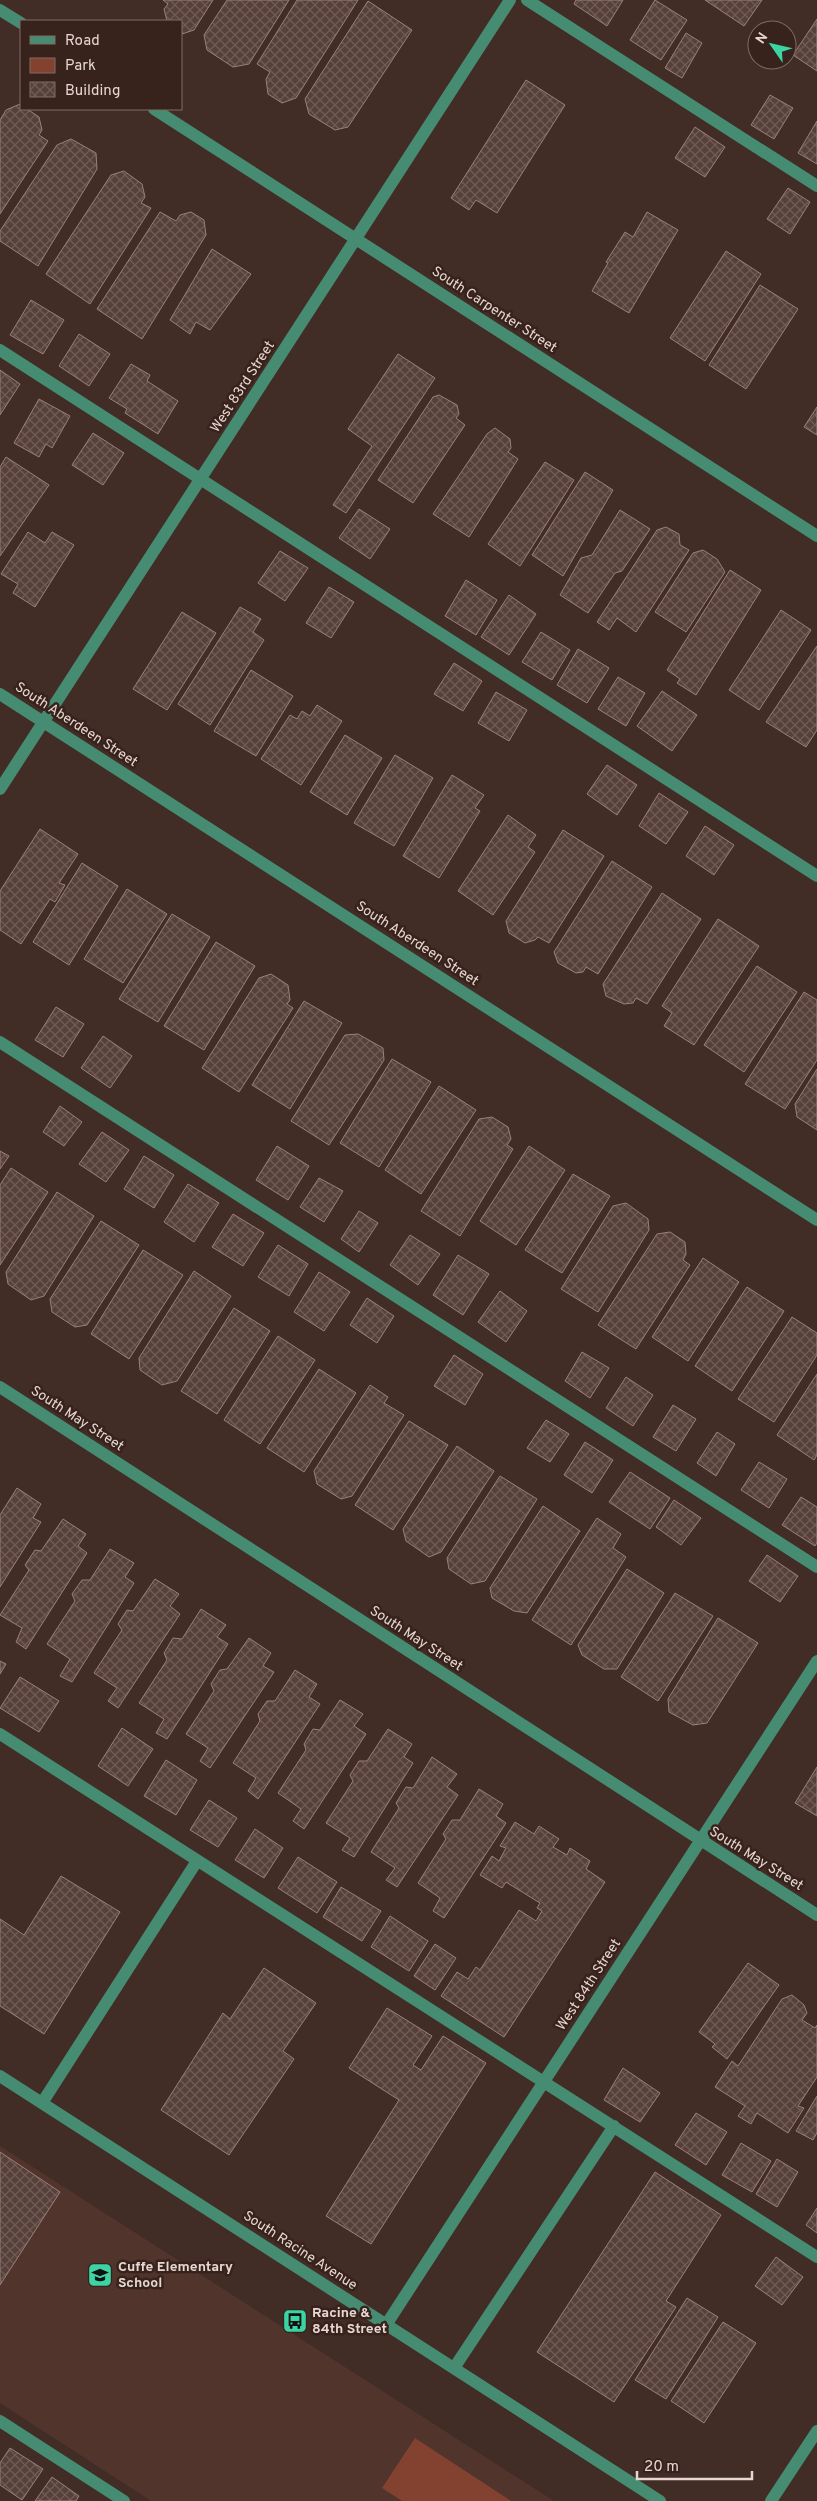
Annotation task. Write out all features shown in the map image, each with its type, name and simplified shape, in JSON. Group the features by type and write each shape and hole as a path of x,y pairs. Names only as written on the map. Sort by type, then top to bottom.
{"street":[{"name":"West 83rd Street","path":"0,789 510,0"},
{"path":"527,0 817,186"},
{"path":"0,10 20,22"},
{"name":"South Carpenter Street","path":"156,110 817,536"},
{"path":"0,350 817,876"},
{"name":"South Aberdeen Street","path":"0,694 817,1220"},
{"path":"0,1042 817,1567"},
{"name":"South May Street","path":"0,1387 817,1916"},
{"name":"West 84th Street","path":"386,2325 817,1661"},
{"path":"0,1734 817,2257"},
{"path":"42,2103 197,1861"},
{"name":"South Racine Avenue","path":"0,2076 660,2501"},
{"path":"454,2368 614,2126"},
{"path":"0,2421 124,2501"},
{"path":"771,2501 817,2431"}],"shaded area":[{"name":"Cuffe Elementary School","path":"0,2146 554,2501 151,2501 0,2403"}],"green space":[{"path":"415,2438 511,2501 402,2501 382,2488"}],"building":[{"path":"163,0 213,0 194,30 182,34 182,20 167,20 164,9 168,4"},
{"path":"227,0 289,0 249,64 233,67 207,50 204,35"},
{"path":"297,0 358,0 296,98 282,103 268,94 266,79 270,72 257,64"},
{"path":"576,0 623,0 607,26 574,4"},
{"path":"655,0 687,20 661,60 630,40"},
{"path":"705,0 762,0 744,26"},
{"path":"368,1 412,30 348,127 335,130 309,114 305,99"},
{"path":"817,19 817,71 797,58 797,49"},
{"path":"686,33 702,43 682,78 665,68"},
{"path":"526,80 565,105 497,213 476,200 469,210 451,198"},
{"path":"770,95 793,108 774,139 751,125"},
{"path":"20,104 20,110 28,110 39,117 42,130 39,135 48,141 0,214 0,120 6,110"},
{"path":"817,121 817,164 798,153"},
{"path":"695,127 725,147 705,177 675,158"},
{"path":"71,139 96,153 97,169 38,266 0,241 0,231 57,145"},
{"path":"124,171 142,184 145,197 141,203 151,208 90,304 46,274 111,175"},
{"path":"788,188 810,202 790,234 767,219"},
{"path":"160,212 176,221 180,215 191,212 204,220 206,235 142,339 97,309"},
{"path":"647,212 678,230 629,313 592,291 608,263 606,262 625,232 633,237"},
{"path":"212,249 251,274 210,330 196,322 190,334 170,320"},
{"path":"726,251 761,274 705,361 670,338"},
{"path":"760,285 798,309 746,389 709,365"},
{"path":"31,300 64,320 43,354 10,335"},
{"path":"79,334 110,354 89,386 59,366"},
{"path":"398,354 435,378 346,513 333,505 372,446 348,429"},
{"path":"131,364 150,375 147,381 178,401 158,434 125,413 127,409 109,398"},
{"path":"0,370 20,384 0,415"},
{"path":"439,395 457,405 459,414 456,418 465,425 413,503 378,480 433,397"},
{"path":"39,399 70,416 52,448 46,444 39,457 14,443"},
{"path":"817,407 817,435 804,427"},
{"path":"495,428 510,439 511,448 508,452 518,459 469,537 433,514 487,434"},
{"path":"93,433 124,453 103,485 72,465"},
{"path":"6,457 49,485 0,556 0,467"},
{"path":"545,462 574,480 520,566 488,544"},
{"path":"585,472 613,490 563,576 532,555"},
{"path":"359,509 390,529 370,559 339,538"},
{"path":"620,510 650,529 622,571 615,573 588,613 560,595 581,558 592,555"},
{"path":"666,527 679,534 680,545 689,550 636,632 617,618 609,630 597,622 657,530"},
{"path":"28,532 45,543 52,532 74,545 35,607 13,593 18,584 1,574"},
{"path":"703,550 717,559 725,572 686,632 655,612 693,553"},
{"path":"280,551 308,568 285,601 258,583"},
{"path":"730,570 761,590 696,695 677,683 680,679 667,670"},
{"path":"466,580 497,600 476,635 445,616"},
{"path":"329,587 354,602 331,638 306,623"},
{"path":"509,595 536,614 509,655 481,637"},
{"path":"240,607 261,619 253,632 264,640 210,725 178,704"},
{"path":"781,610 811,630 759,710 729,690"},
{"path":"182,612 216,633 167,710 133,689"},
{"path":"541,632 570,650 552,680 522,662"},
{"path":"817,646 817,730 806,747 766,722"},
{"path":"578,649 609,668 587,703 557,685"},
{"path":"454,663 482,681 463,711 434,694"},
{"path":"251,670 293,696 256,756 214,731"},
{"path":"618,677 645,693 626,726 598,709"},
{"path":"662,691 697,715 672,751 637,726"},
{"path":"496,692 527,710 509,741 478,723"},
{"path":"317,705 342,721 301,785 261,759 290,715 297,719 302,711 310,716"},
{"path":"345,735 382,758 347,815 310,792"},
{"path":"395,755 433,778 394,846 354,823"},
{"path":"607,765 637,785 617,815 587,794"},
{"path":"452,775 484,795 475,808 480,811 439,878 403,856"},
{"path":"659,793 688,812 666,844 639,826"},
{"path":"508,815 536,835 528,847 535,852 493,915 458,891"},
{"path":"705,826 734,845 714,875 686,856"},
{"path":"40,829 78,854 59,883 65,885 55,902 50,899 21,944 0,930 0,891"},
{"path":"563,830 604,856 549,943 538,937 525,943 509,933 506,921"},
{"path":"612,861 652,887 598,974 586,967 583,972 576,973 558,963 554,952"},
{"path":"82,863 118,886 69,965 33,942"},
{"path":"127,889 167,914 123,983 84,959"},
{"path":"662,893 701,919 647,1004 636,998 633,1003 624,1004 606,996 603,984"},
{"path":"172,914 210,937 158,1022 119,999"},
{"path":"718,919 759,946 694,1045 664,1026 672,1013 662,1006"},
{"path":"216,942 255,966 204,1050 164,1026"},
{"path":"757,966 797,992 744,1072 704,1045"},
{"path":"271,974 288,985 290,1000 287,1004 293,1008 239,1092 202,1068 259,978"},
{"path":"804,992 817,1000 817,1060 785,1109 745,1084"},
{"path":"304,1001 342,1023 290,1109 252,1085"},
{"path":"56,1007 84,1024 63,1057 35,1040"},
{"path":"358,1034 383,1048 384,1060 329,1145 291,1121 345,1035"},
{"path":"103,1036 132,1056 110,1088 81,1068"},
{"path":"392,1059 431,1082 379,1167 340,1143"},
{"path":"817,1069 817,1130 797,1117 795,1104"},
{"path":"439,1086 476,1110 421,1194 385,1170"},
{"path":"60,1106 82,1122 64,1146 43,1132"},
{"path":"492,1117 508,1127 511,1139 507,1145 513,1149 460,1236 421,1211 479,1119"},
{"path":"102,1132 129,1150 106,1182 79,1164"},
{"path":"277,1146 309,1166 288,1200 256,1180"},
{"path":"529,1146 565,1170 516,1245 480,1221"},
{"path":"0,1151 9,1156 0,1169"},
{"path":"144,1156 174,1175 154,1208 124,1189"},
{"path":"11,1168 48,1192 0,1265 0,1185"},
{"path":"573,1174 610,1196 562,1273 525,1250"},
{"path":"319,1178 343,1191 324,1222 300,1207"},
{"path":"188,1184 219,1203 194,1242 164,1222"},
{"path":"57,1192 94,1216 44,1296 31,1300 8,1284 6,1272"},
{"path":"626,1203 648,1219 649,1230 598,1312 561,1289 613,1206"},
{"path":"359,1211 378,1223 359,1252 341,1239"},
{"path":"233,1214 264,1233 243,1266 212,1247"},
{"path":"101,1221 139,1245 87,1325 75,1327 52,1312 50,1299"},
{"path":"670,1232 685,1242 686,1254 683,1260 690,1265 636,1349 598,1325 657,1234"},
{"path":"410,1235 440,1254 418,1285 390,1265"},
{"path":"278,1245 308,1264 289,1296 258,1277"},
{"path":"143,1250 183,1275 129,1359 91,1334"},
{"path":"458,1255 489,1274 463,1315 433,1295"},
{"path":"703,1258 739,1282 688,1361 652,1337"},
{"path":"194,1271 231,1296 177,1381 162,1385 140,1370 139,1358"},
{"path":"319,1272 350,1292 324,1331 294,1312"},
{"path":"747,1287 784,1311 732,1391 695,1366"},
{"path":"500,1291 527,1311 506,1342 478,1322"},
{"path":"367,1298 394,1316 377,1343 350,1325"},
{"path":"234,1308 270,1331 217,1414 181,1391"},
{"path":"792,1317 817,1333 817,1355 774,1422 738,1399"},
{"path":"278,1336 315,1360 260,1444 224,1420"},
{"path":"582,1352 609,1368 590,1398 565,1381"},
{"path":"454,1355 483,1374 465,1405 434,1386"},
{"path":"319,1369 356,1393 304,1472 267,1448"},
{"path":"817,1374 817,1455 814,1460 777,1435"},
{"path":"626,1377 653,1395 633,1426 606,1408"},
{"path":"370,1385 388,1397 384,1403 404,1415 352,1496 341,1499 317,1484 314,1471"},
{"path":"673,1405 696,1419 676,1451 653,1437"},
{"path":"546,1420 569,1434 550,1462 527,1448"},
{"path":"409,1421 448,1445 393,1530 355,1505"},
{"path":"717,1432 735,1444 716,1476 697,1463"},
{"path":"585,1442 613,1460 592,1493 564,1475"},
{"path":"457,1446 494,1471 441,1552 429,1557 406,1541 403,1529"},
{"path":"759,1462 787,1479 769,1508 741,1490"},
{"path":"630,1472 670,1498 650,1529 609,1502"},
{"path":"500,1476 537,1499 485,1581 471,1584 449,1569 447,1558"},
{"path":"17,1488 41,1504 33,1518 41,1522 0,1587 0,1515"},
{"path":"801,1497 817,1507 817,1543 815,1546 782,1525"},
{"path":"674,1500 701,1518 681,1545 656,1527"},
{"path":"543,1506 580,1531 527,1613 514,1611 492,1598 490,1588"},
{"path":"597,1518 621,1534 613,1548 626,1557 571,1645 532,1620"},
{"path":"63,1519 86,1534 78,1546 87,1553 26,1649 16,1642 22,1628 0,1615 29,1570 25,1565 35,1550 41,1551"},
{"path":"110,1549 134,1563 125,1577 134,1583 72,1682 60,1676 70,1659 47,1644 75,1601 72,1594 82,1580 90,1580"},
{"path":"767,1555 798,1576 780,1602 749,1581"},
{"path":"627,1569 664,1593 617,1669 604,1669 582,1655 578,1645"},
{"path":"155,1579 179,1594 170,1606 180,1614 118,1708 108,1701 117,1688 94,1673 122,1630 118,1624 127,1610 133,1611"},
{"path":"675,1593 713,1616 658,1701 621,1677"},
{"path":"201,1609 226,1625 217,1637 228,1644 167,1739 156,1733 164,1719 139,1703 167,1660 164,1653 173,1638 182,1639"},
{"path":"718,1618 758,1643 707,1723 693,1725 669,1712 668,1699"},
{"path":"249,1638 271,1653 263,1666 274,1672 210,1768 200,1761 208,1748 186,1734 214,1691 211,1684 220,1670 227,1669"},
{"path":"0,1661 6,1664 0,1674"},
{"path":"295,1670 317,1684 309,1697 320,1704 258,1799 248,1791 256,1778 233,1763 260,1721 258,1714 267,1701 275,1701"},
{"path":"20,1677 59,1701 39,1732 0,1708"},
{"path":"340,1700 363,1714 354,1726 366,1734 304,1829 293,1821 301,1809 278,1793 306,1750 304,1744 313,1729 320,1730"},
{"path":"122,1728 153,1749 128,1786 98,1766"},
{"path":"388,1729 412,1744 404,1757 413,1763 354,1857 342,1850 350,1838 326,1823 353,1781 350,1775 359,1761 367,1761"},
{"path":"432,1757 457,1774 447,1787 458,1795 397,1887 386,1880 395,1868 371,1852 399,1808 396,1803 406,1787 413,1788"},
{"path":"166,1760 197,1780 176,1815 144,1796"},
{"path":"817,1767 817,1816 795,1803"},
{"path":"479,1789 503,1804 496,1816 506,1823 444,1918 433,1911 440,1898 418,1883 446,1839 443,1834 452,1820 460,1820"},
{"path":"209,1800 237,1818 218,1847 190,1830"},
{"path":"515,1822 534,1834 539,1826 559,1839 553,1847 567,1855 570,1848 590,1861 586,1869 605,1882 504,2037 441,1996 457,1972 468,1979 476,1967 480,1970 519,1910 536,1921 542,1911 537,1908 540,1903 506,1882 502,1888 480,1875 492,1856 499,1861 506,1848 500,1846"},
{"path":"255,1829 283,1848 264,1878 235,1860"},
{"path":"298,1857 337,1882 317,1913 278,1888"},
{"path":"61,1876 120,1912 44,2034 0,2006 0,1919 24,1935"},
{"path":"341,1887 381,1911 362,1941 323,1917"},
{"path":"390,1916 428,1941 409,1971 371,1947"},
{"path":"435,1944 456,1958 435,1990 414,1976"},
{"path":"748,1963 779,1985 727,2059 712,2047 715,2044 699,2032"},
{"path":"264,1968 316,2003 283,2051 294,2059 229,2155 161,2110 223,2013 230,2019"},
{"path":"792,1995 804,2005 807,2013 802,2020 815,2028 817,2025 817,2077 798,2106 804,2108 788,2133 757,2113 751,2124 738,2116 745,2106 715,2087 732,2061 738,2066 782,1999"},
{"path":"387,2008 432,2036 413,2065 421,2070 443,2036 486,2063 371,2244 326,2216 399,2100 349,2068"},
{"path":"623,2068 660,2093 640,2122 604,2100"},
{"path":"817,2096 817,2133 813,2140 796,2131"},
{"path":"696,2113 727,2132 706,2165 675,2145"},
{"path":"741,2143 771,2161 752,2192 722,2175"},
{"path":"0,2152 60,2192 0,2285"},
{"path":"777,2159 798,2172 777,2207 756,2194"},
{"path":"655,2172 721,2215 666,2301 676,2307 614,2402 537,2352"},
{"path":"817,2208 817,2233 806,2225"},
{"path":"776,2257 803,2277 782,2305 755,2286"},
{"path":"687,2298 718,2317 666,2399 635,2380"},
{"path":"723,2322 756,2343 704,2423 671,2401"},
{"path":"10,2448 43,2469 22,2500 0,2485 0,2463"},
{"path":"52,2477 79,2496 76,2501 35,2501"}],"place":[{"name":"Cuffe Elementary School","path":"100,2275"},
{"name":"Racine & 84th Street","path":"295,2321"}]}
